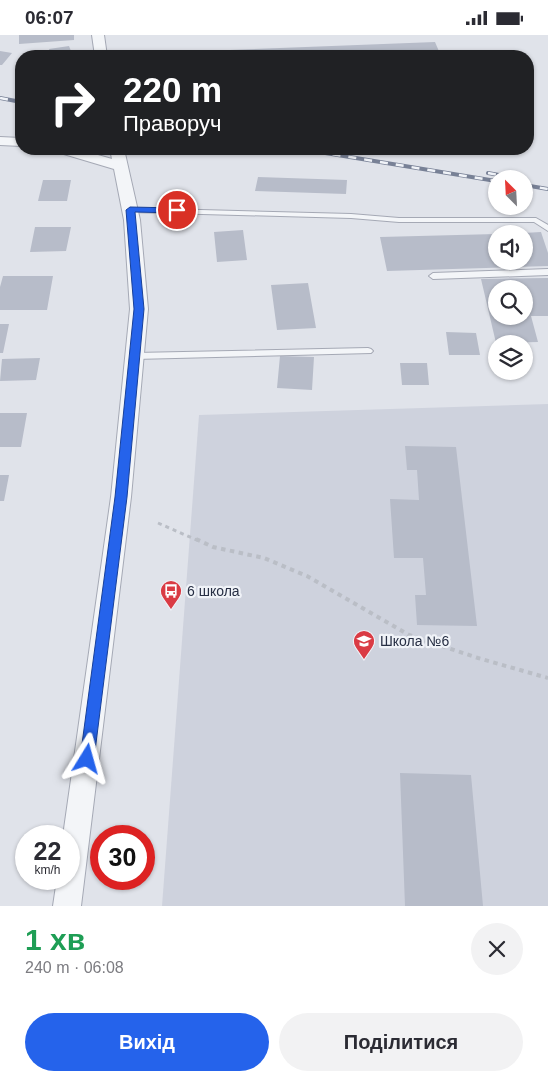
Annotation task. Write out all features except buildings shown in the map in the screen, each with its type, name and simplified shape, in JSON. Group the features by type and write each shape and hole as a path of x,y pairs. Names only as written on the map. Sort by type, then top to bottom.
{"street":[{"path":"98,35 101,50"},
{"path":"0,141 15,141"},
{"path":"67,906 121,497 139,309 130,210 119,157 105,155"}],"lane":[{"path":"130,210 351,216 398,220 536,220 548,229"},
{"path":"432,276 548,272"},
{"path":"135,356 368,351"}],"path":[{"path":"158,523 213,547 264,558 307,576 409,635 478,658 548,678"}],"shaded area":[{"name":"Школа №6","path":"548,404 548,906 162,906 199,415"}],"railway":[{"path":"0,98 15,101"},
{"path":"338,155 488,180"},
{"path":"533,186 548,189"}],"place":[{"name":"6 школа","path":"171,610"},
{"name":"Школа №6","path":"364,660"}],"route":[{"path":"87,759 121,497 139,309 130,210 177,210"}]}
